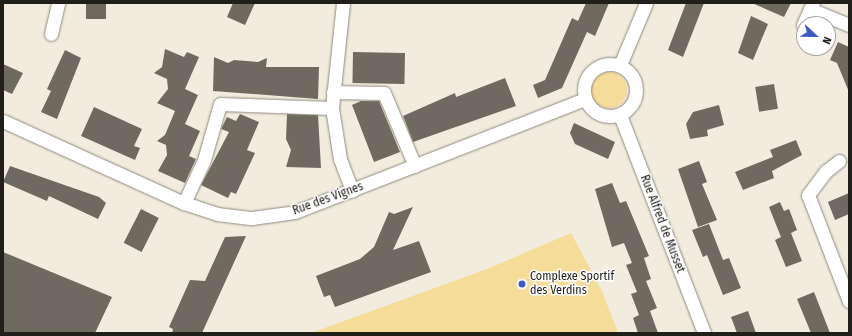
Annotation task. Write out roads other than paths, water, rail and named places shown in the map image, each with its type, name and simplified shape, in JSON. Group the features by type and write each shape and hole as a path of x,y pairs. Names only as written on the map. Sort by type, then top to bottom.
{"street":[{"path":"51,34 58,3"},
{"path":"343,3 332,108 340,159 352,191"},
{"path":"620,65 646,3"},
{"path":"807,16 812,6 849,25"},
{"path":"605,64 620,65 633,75 637,92 631,106 620,115 599,113 585,99 584,84 592,70 605,64"},
{"path":"333,92 384,93 415,166"},
{"name":"Rue des Vignes","path":"3,121 184,203 217,214 252,218 295,212 585,99"},
{"path":"184,203 204,160 220,104 332,108"},
{"name":"Rue Alfred de Musset","path":"620,115 704,333"},
{"path":"839,161 826,171 808,195 849,302"}],"place":[{"name":"Complexe Sportif des Verdins","path":"522,284"}]}
